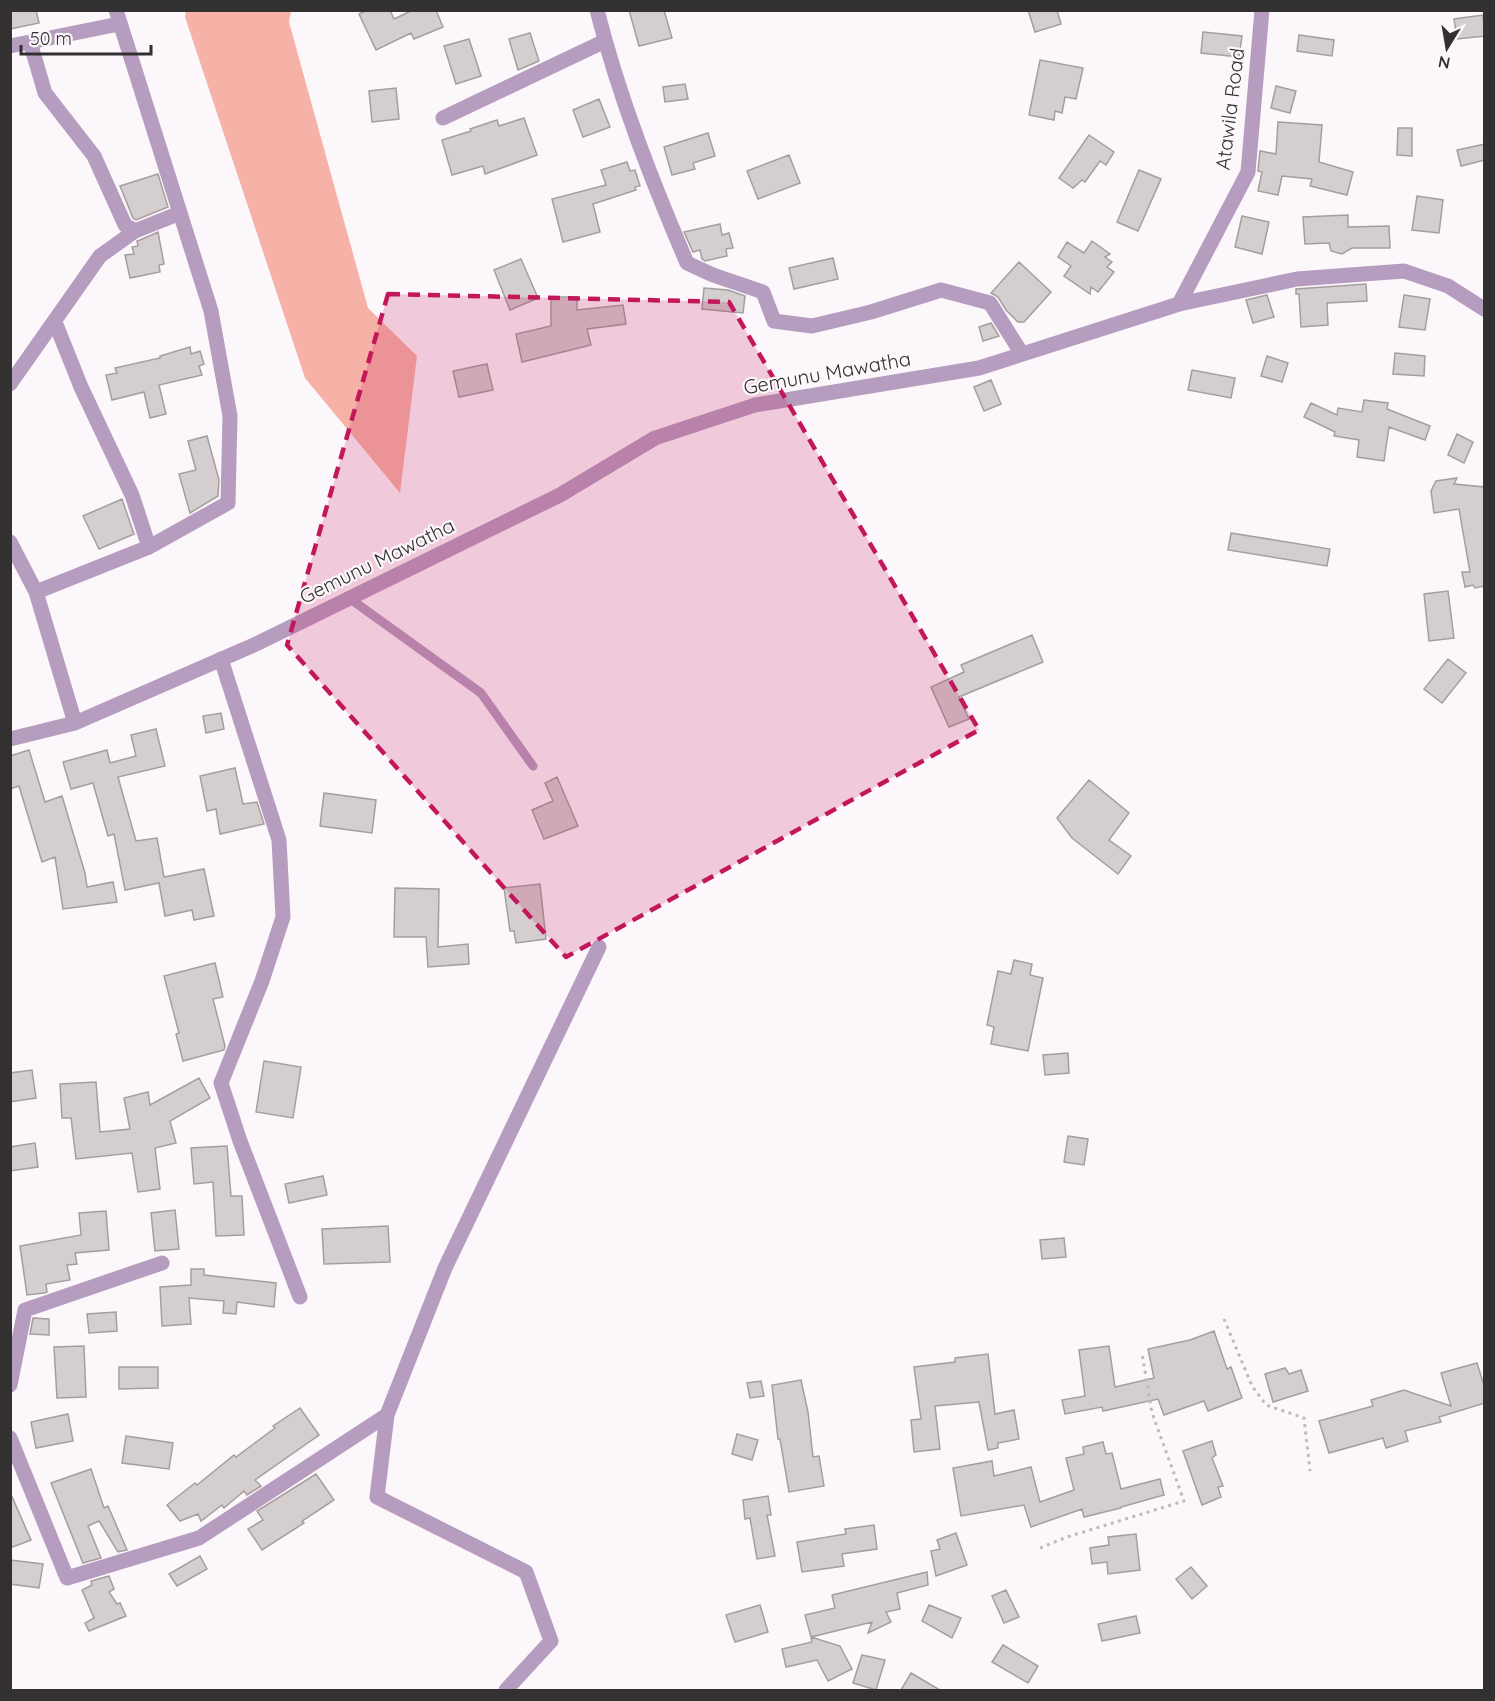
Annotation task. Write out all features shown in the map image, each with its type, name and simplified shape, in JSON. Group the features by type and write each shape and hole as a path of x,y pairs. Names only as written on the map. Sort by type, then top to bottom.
{"street":[{"path":"597,10 605,41 653,185 687,263 712,275 764,292 774,321 812,326 871,312 941,290 990,303 1022,354"},
{"name":"Atawila Road","path":"1179,304 1248,172 1262,10"},
{"path":"10,46 118,17 211,311 230,416 228,503 149,547 36,592"},
{"path":"443,118 605,41"},
{"path":"30,42 45,93 94,156 125,225 135,231"},
{"path":"10,384 56,322 100,256 135,231 180,213"},
{"name":"Gemunu Mawatha","path":"10,739 75,723 220,659 560,495 655,438 755,405 979,368 1179,304 1297,279 1404,271 1448,286 1485,309"},
{"path":"56,322 81,387 132,495 149,547"},
{"path":"10,542 36,592 75,723"},
{"path":"220,659 279,840 283,917 262,981 221,1083 240,1141 300,1297"},
{"path":"506,1690 551,1641 526,1572 378,1497 387,1415 445,1268 599,947"},
{"path":"10,1385 18,1308 162,1263"},
{"path":"10,1438 68,1578 199,1538 387,1415"}],"lane":[{"path":"349,598 481,693 533,766"}],"path":[{"path":"1224,1319 1252,1386 1266,1406 1304,1418 1310,1471"},
{"path":"1040,1548 1067,1537 1184,1501 1152,1413 1142,1353"}],"highlighted area":[{"path":"388,294 729,302 979,730 566,957 287,645"}],"shaded area":[{"path":"186,11 291,11 289,22 368,308 417,356 400,493 305,378 185,17"}],"building":[{"path":"10,10 36,10 39,23 10,29"},
{"path":"367,10 390,10 394,19 413,10 436,10 443,27 414,39 411,33 376,50 359,14"},
{"path":"629,10 664,10 672,38 639,46"},
{"path":"1028,10 1057,10 1061,24 1035,32"},
{"path":"1483,15 1485,36 1457,39 1454,19"},
{"path":"1203,32 1242,36 1239,57 1201,53"},
{"path":"530,33 539,61 518,70 509,39"},
{"path":"1299,35 1334,40 1332,56 1297,51"},
{"path":"469,39 481,76 456,84 444,46"},
{"path":"1040,60 1083,68 1076,99 1065,97 1062,113 1055,111 1054,120 1029,115"},
{"path":"685,84 688,99 665,102 663,87"},
{"path":"1276,86 1296,91 1290,113 1271,108"},
{"path":"396,88 399,119 372,122 369,91"},
{"path":"599,99 610,127 583,137 573,110"},
{"path":"524,118 537,155 485,174 483,166 452,175 442,140 497,120 499,126"},
{"path":"1278,122 1322,125 1319,162 1353,172 1347,195 1310,186 1312,179 1282,176 1278,195 1258,191 1262,172 1258,171 1260,151 1276,154"},
{"path":"1398,128 1412,128 1412,156 1397,155"},
{"path":"708,133 715,156 693,163 695,169 672,175 664,147"},
{"path":"1089,135 1114,152 1106,165 1100,161 1085,182 1082,180 1073,188 1059,178"},
{"path":"1485,144 1485,160 1461,166 1457,150"},
{"path":"789,155 800,183 758,199 747,171"},
{"path":"627,162 630,171 635,170 640,186 635,187 636,190 593,204 600,232 563,242 552,199 606,185 601,170"},
{"path":"1139,170 1161,179 1138,231 1117,222"},
{"path":"158,174 168,207 136,220 133,218 120,186"},
{"path":"1417,196 1443,200 1439,233 1412,230"},
{"path":"1348,215 1348,227 1389,226 1390,248 1352,248 1342,254 1331,251 1329,243 1305,244 1303,217"},
{"path":"1242,216 1269,222 1262,254 1235,247"},
{"path":"720,224 722,235 729,233 733,248 726,249 727,256 705,261 702,259 700,250 693,252 684,232"},
{"path":"158,232 164,264 159,265 160,272 130,278 125,255 134,254 132,247 138,246 137,241"},
{"path":"1092,241 1110,254 1105,257 1112,262 1107,267 1114,272 1098,292 1091,287 1090,294 1064,276 1071,266 1058,257 1067,242 1084,253"},
{"path":"833,258 838,279 794,289 789,268"},
{"path":"521,259 538,298 510,310 494,270"},
{"path":"1019,262 1051,292 1024,322 1018,322 1006,310 998,297 991,293"},
{"path":"1366,284 1367,301 1327,303 1328,325 1301,327 1299,294 1296,294 1296,289"},
{"path":"704,288 728,290 745,296 743,313 702,309"},
{"path":"1267,295 1274,317 1253,323 1246,300"},
{"path":"1404,295 1430,299 1425,330 1399,327"},
{"path":"551,297 577,297 577,310 623,305 626,324 587,329 591,345 522,362 516,334 551,326"},
{"path":"991,323 999,336 983,341 979,327"},
{"path":"190,347 191,354 200,351 204,364 199,366 202,375 159,385 166,414 150,418 144,392 112,400 106,375 117,373 115,368 160,358 160,356"},
{"path":"1395,353 1425,356 1424,376 1393,374"},
{"path":"1267,356 1288,363 1282,382 1261,376"},
{"path":"487,364 493,390 459,397 453,371"},
{"path":"1192,370 1235,378 1231,398 1188,390"},
{"path":"991,380 1001,404 984,411 974,387"},
{"path":"1364,400 1388,403 1387,409 1430,426 1425,440 1389,427 1384,461 1357,457 1359,440 1334,436 1335,432 1304,417 1311,403 1337,415 1338,408 1362,412"},
{"path":"1457,434 1473,442 1464,463 1448,455"},
{"path":"207,436 219,480 218,496 190,513 179,474 196,470 188,441"},
{"path":"1457,478 1454,484 1485,487 1485,586 1465,587 1462,572 1470,572 1459,509 1434,513 1431,491 1436,481"},
{"path":"122,499 134,534 99,549 83,516"},
{"path":"1231,533 1330,549 1327,566 1228,550"},
{"path":"1448,591 1454,638 1429,641 1424,594"},
{"path":"1032,635 1043,662 959,697 969,719 949,727 931,687 964,672 961,665"},
{"path":"1448,659 1466,673 1442,703 1424,689"},
{"path":"221,713 224,729 206,733 203,716"},
{"path":"156,729 165,766 118,777 136,841 157,838 164,877 204,869 214,916 194,920 192,910 165,916 159,883 125,890 114,834 108,836 93,783 71,789 63,762 107,750 110,763 136,756 131,735"},
{"path":"29,750 45,802 62,796 87,887 113,882 117,902 63,909 55,857 42,862 19,786 10,789 10,756"},
{"path":"235,768 243,804 257,802 264,824 220,834 216,809 207,811 200,776"},
{"path":"557,777 578,826 544,839 532,810 553,801 545,783"},
{"path":"1089,780 1129,813 1109,840 1131,856 1118,874 1072,838 1057,818"},
{"path":"324,793 376,800 372,833 320,826"},
{"path":"540,884 546,939 516,943 514,931 510,931 504,888"},
{"path":"395,888 439,889 438,947 468,944 469,964 428,967 426,937 394,937"},
{"path":"1014,960 1032,964 1030,975 1043,978 1028,1051 991,1044 994,1027 987,1025 998,971 1011,974"},
{"path":"215,963 223,997 213,999 225,1046 224,1050 183,1061 176,1034 179,1033 164,976"},
{"path":"1068,1053 1069,1073 1045,1075 1043,1055"},
{"path":"264,1061 301,1067 293,1118 256,1112"},
{"path":"32,1070 36,1098 10,1102 10,1073"},
{"path":"199,1078 210,1098 170,1121 176,1143 155,1148 160,1189 138,1192 132,1153 76,1159 71,1118 62,1118 60,1084 96,1082 100,1132 130,1129 124,1098 148,1092 150,1105"},
{"path":"1068,1136 1088,1139 1084,1165 1064,1162"},
{"path":"35,1143 38,1167 10,1171 10,1147"},
{"path":"227,1146 231,1196 242,1196 244,1235 216,1236 213,1182 194,1184 191,1148"},
{"path":"323,1176 327,1195 289,1203 285,1184"},
{"path":"175,1210 179,1249 155,1251 151,1213"},
{"path":"106,1211 109,1250 75,1253 77,1264 67,1265 70,1280 46,1284 47,1292 27,1295 20,1246 81,1235 79,1213"},
{"path":"388,1226 390,1262 324,1264 322,1229"},
{"path":"1064,1238 1066,1257 1042,1259 1040,1240"},
{"path":"191,1269 204,1269 204,1275 276,1283 274,1307 237,1302 236,1314 223,1313 224,1301 189,1298 191,1324 162,1326 160,1287 191,1285"},
{"path":"116,1312 117,1331 89,1333 87,1314"},
{"path":"33,1318 49,1319 49,1335 30,1334"},
{"path":"1214,1331 1227,1369 1231,1367 1242,1398 1208,1411 1204,1401 1164,1415 1158,1399 1103,1411 1102,1407 1065,1414 1062,1400 1085,1396 1079,1350 1109,1346 1115,1387 1154,1378 1148,1349 1190,1340"},
{"path":"84,1346 86,1397 57,1398 54,1347"},
{"path":"988,1354 995,1414 1014,1410 1019,1439 998,1443 998,1448 988,1450 979,1402 935,1406 940,1449 914,1452 911,1420 921,1419 914,1367 955,1362 955,1358"},
{"path":"1477,1363 1485,1388 1485,1403 1439,1417 1441,1422 1405,1431 1408,1441 1386,1448 1383,1438 1329,1453 1319,1421 1373,1406 1371,1400 1404,1390 1451,1406 1441,1373"},
{"path":"119,1367 158,1367 158,1388 119,1389"},
{"path":"1285,1368 1289,1374 1301,1370 1308,1391 1273,1402 1265,1374"},
{"path":"801,1380 808,1412 813,1457 819,1456 824,1486 789,1492 780,1439 778,1439 772,1385"},
{"path":"761,1381 764,1396 750,1398 747,1383"},
{"path":"300,1408 319,1435 255,1480 261,1486 247,1495 244,1491 224,1508 222,1505 201,1521 198,1514 180,1521 167,1505 195,1483 197,1485 234,1455 236,1457 275,1428 273,1426"},
{"path":"68,1414 73,1441 36,1448 31,1422"},
{"path":"737,1434 758,1440 752,1460 732,1454"},
{"path":"126,1436 173,1443 169,1469 122,1463"},
{"path":"1212,1441 1216,1455 1212,1458 1223,1486 1218,1487 1221,1497 1202,1505 1183,1451"},
{"path":"1103,1442 1106,1454 1112,1453 1121,1489 1160,1479 1164,1495 1084,1517 1082,1509 1031,1527 1024,1505 961,1516 953,1468 992,1461 994,1476 1031,1467 1040,1502 1074,1490 1066,1458 1084,1454 1083,1447"},
{"path":"91,1469 104,1508 108,1506 127,1550 118,1552 99,1521 88,1526 101,1558 83,1563 51,1483"},
{"path":"316,1474 334,1500 262,1550 248,1529 263,1520 257,1511"},
{"path":"10,1492 31,1540 10,1548"},
{"path":"768,1496 771,1515 767,1515 775,1556 757,1559 750,1518 745,1519 743,1500"},
{"path":"874,1525 877,1549 842,1554 844,1566 802,1572 797,1542 846,1534 845,1529"},
{"path":"956,1533 967,1565 936,1576 931,1551 940,1549 937,1540"},
{"path":"1136,1534 1140,1570 1108,1574 1107,1562 1092,1564 1090,1548 1109,1545 1108,1537"},
{"path":"200,1556 207,1569 177,1586 169,1574"},
{"path":"10,1560 43,1564 39,1588 10,1584"},
{"path":"1191,1567 1207,1586 1192,1599 1176,1579"},
{"path":"927,1572 928,1585 897,1593 900,1609 886,1612 891,1622 868,1633 872,1622 811,1637 805,1615 835,1608 832,1595"},
{"path":"109,1576 114,1589 109,1592 117,1604 120,1603 126,1616 89,1631 85,1623 94,1618 82,1590 92,1585 91,1581"},
{"path":"1006,1590 1019,1617 1004,1623 992,1596"},
{"path":"760,1605 768,1632 735,1642 726,1615"},
{"path":"929,1605 961,1618 952,1638 922,1621"},
{"path":"1136,1616 1140,1633 1102,1641 1098,1624"},
{"path":"811,1637 840,1646 852,1669 828,1681 817,1660 786,1667 782,1649 812,1642"},
{"path":"1003,1645 1038,1666 1028,1683 992,1662"},
{"path":"862,1655 885,1660 876,1690 853,1683"},
{"path":"911,1673 940,1690 901,1690"}]}
